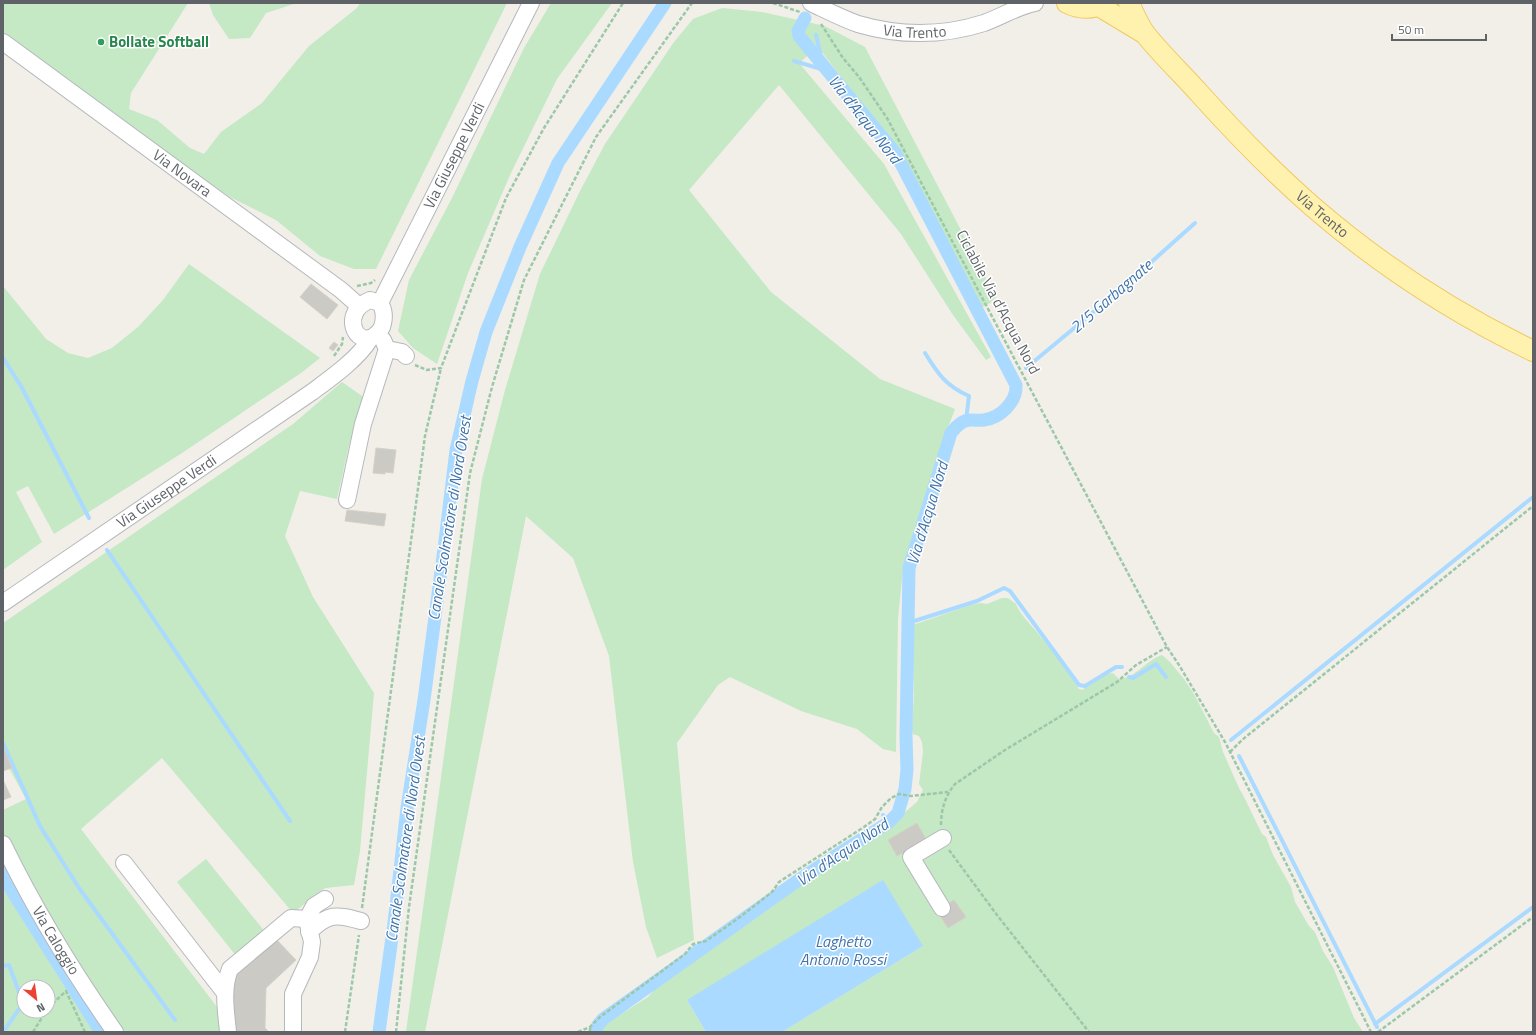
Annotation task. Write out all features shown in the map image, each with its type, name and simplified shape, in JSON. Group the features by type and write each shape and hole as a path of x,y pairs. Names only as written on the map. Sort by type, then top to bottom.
{"main road":[{"name":"Via Trento","path":"1067,3 1083,8 1103,5 1113,14 1146,34"},
{"name":"Via Trento","path":"1129,3 1146,34 1214,110 1293,189 1330,221 1387,265 1420,287 1485,326 1533,351"}],"street":[{"name":"Via Trento","path":"807,8 859,24 886,30 914,33 935,33 961,29 984,23 1022,5 1034,3"},
{"name":"Via Giuseppe Verdi","path":"380,303 530,4"},
{"name":"Via Novara","path":"3,42 341,290 359,306"},
{"path":"347,500 363,424 399,353 362,334 353,327 352,321 354,312 359,306 370,300 380,303 384,315 384,321 362,334"},
{"name":"Via Giuseppe Verdi","path":"3,603 330,379 366,346 362,334"},
{"path":"942,908 911,857 943,838"},
{"name":"Via Caloggio","path":"3,844 23,885 80,982 115,1032"},
{"path":"124,862 225,993"},
{"path":"293,1032 293,994 310,957 312,942 308,926 314,906 325,900"},
{"path":"228,1032 225,993 226,980 230,969 291,918 308,926 329,917 337,916 360,921"}],"path":[{"path":"345,1032 425,436 441,368 506,198 544,128 623,3"},
{"path":"396,1032 412,891 469,481 492,388 524,280 596,137 692,3"},
{"path":"773,3 794,9 807,8"},
{"name":"Ciclabile Via d’Acqua Nord","path":"820,23 843,58 859,77 887,118 1167,647 1180,665 1230,752 1372,1032"},
{"path":"341,290 347,282 357,286 371,283 376,279"},
{"path":"332,360 342,344 362,334"},
{"path":"342,344 346,346"},
{"path":"399,353 403,360 428,370 441,368"},
{"path":"1230,752 1242,740 1533,506"},
{"path":"1089,1032 997,915 946,845 940,826 941,814 948,792 954,784 1005,750 1117,682 1136,665 1167,647"},
{"path":"578,1032 590,1027 600,1017 685,954 693,944 706,941 772,892 780,882 875,819 882,807 891,798 899,794 910,796 948,792"},
{"path":"1378,1032 1533,917"},
{"path":"56,1000 66,991 85,1032"},
{"path":"33,1032 41,1019"},
{"path":"590,1027 590,1032"}],"green space":[{"path":"3,3 188,3 131,93 129,109 157,120 190,148 204,154 221,132 262,103 309,46 357,8 360,3 507,3 376,269 354,269 320,256 276,220 230,197 108,113 3,36"},
{"path":"209,3 297,3 266,13 250,38 229,39 213,15"},
{"path":"551,3 612,3 557,79 510,175 468,273 437,364 413,348 398,331 409,280 452,198 524,48"},
{"path":"722,8 762,12 825,26 865,47 996,297 990,303 981,308 900,153 818,47 799,63 884,164 991,357 986,360 953,315 901,234 779,85 689,190 771,292 880,379 955,409 903,569 898,618 896,752 883,749 857,729 801,711 730,677 718,685 677,743 694,940 657,958 646,927 633,862 609,656 573,558 526,516 425,1032 406,1032 482,479 505,390 540,274 580,191 605,144 674,42 693,19"},
{"path":"189,264 320,358 301,373 182,453 54,534 28,486 16,492 42,542 3,570 3,286 46,339 68,353 88,358 112,348 138,327 163,300"},
{"path":"342,382 365,398 349,445 337,499 300,491 285,536 313,597 374,693 360,851 354,885 325,888 293,913 162,758 81,829 217,1007 222,1032 122,1032 29,887 3,833 3,810 26,799 3,757 3,623 293,424"},
{"path":"1002,598 1008,598 1016,604 1025,618 1064,666 1079,689 1082,690 1107,674 1113,673 1119,679 1131,676 1156,657 1162,655 1170,662 1194,694 1214,733 1219,737 1223,752 1239,788 1291,887 1295,902 1309,926 1315,932 1323,951 1333,967 1354,1018 1363,1032 782,1032 923,946 687,1000 706,1032 601,1032 607,1023 648,997 660,983 704,954 750,918 861,845 877,838 900,819 904,813 917,802 923,790 919,784 923,752 922,742 919,736 913,734 912,730 914,695 913,625 968,606 980,603 987,604"},
{"path":"3,859 107,1032 3,1032"},
{"path":"206,859 266,933 237,957 177,882"}],"water":[{"name":"Laghetto Antonio Rossi","path":"883,880 923,946 782,1032 706,1032 687,1000"}],"building":[{"path":"311,284 338,305 327,319 300,297"},
{"path":"334,342 338,345 333,351 329,348"},
{"path":"376,448 396,450 393,473 373,473"},
{"path":"347,510 386,514 384,526 345,521"},
{"path":"4,749 12,768 3,771 3,750"},
{"path":"3,780 11,797 3,800"},
{"path":"917,823 926,839 897,856 888,840"},
{"path":"954,900 966,917 948,928 937,911"},
{"path":"273,936 296,960 266,988 265,1028 269,1032 231,1032 233,979 238,968"}],"waterway":[{"name":"Canale Scolmatore di Nord Ovest","path":"379,1032 394,923 407,808 424,700 456,450 472,381 486,332 520,247 558,163 665,3"},
{"name":"Via d'Acqua Nord","path":"595,1032 603,1019 797,881 888,823 898,813 905,789 907,770 906,736 909,568 951,433 959,424 965,421 990,419 1001,413 1011,403 1016,391 1016,385 896,154 799,36 798,31 805,18"},
{"path":"816,35 823,65"},
{"path":"794,61 828,71"},
{"name":"2/5 Garbagnate","path":"1026,368 1120,290 1195,223"},
{"path":"925,353 948,384 969,396 966,420"},
{"path":"3,358 21,386 89,518"},
{"path":"1231,740 1533,497"},
{"path":"107,550 290,821"},
{"path":"908,623 977,601 1004,588 1010,591 1079,685 1085,686 1116,667 1122,667"},
{"path":"1129,677 1133,678 1156,664 1166,677"},
{"path":"3,743 40,826 79,888 175,1020"},
{"path":"1239,756 1377,1027"},
{"path":"883,815 888,823"},
{"path":"3,873 12,891 101,1032"},
{"path":"1375,1024 1533,907"},
{"name":"Via d'Acqua Nord","path":"694,945 698,951"},
{"path":"3,966 9,965 23,1003 6,1028 3,1030"}],"place":[{"name":"Bollate Softball","path":"101,42"}]}
